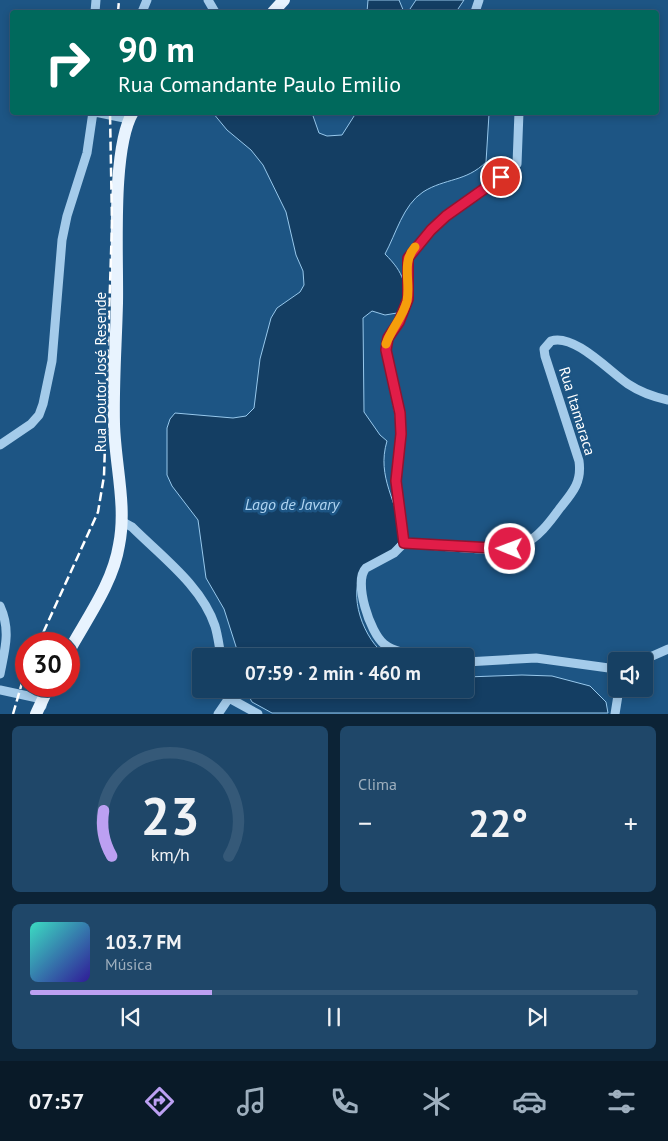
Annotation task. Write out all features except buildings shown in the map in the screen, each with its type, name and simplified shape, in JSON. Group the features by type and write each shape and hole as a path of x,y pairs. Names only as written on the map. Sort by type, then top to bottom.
{"main road":[{"path":"275,10 284,0"},
{"name":"Rua Doutor José Resende","path":"79,632 112,569 119,546 121,521 114,425 118,203 120,152 129,115"},
{"path":"36,714 42,699"}],"street":[{"path":"0,445 31,424 39,415 43,404 52,361 62,240 67,216 87,153 93,115"},
{"path":"390,648 376,636 370,624 360,581 366,568 394,553 404,543 396,481 401,434 400,413 386,350 388,338 399,322 408,299 408,258 418,244 446,216 517,164 519,115"},
{"name":"Rua Itamaraca","path":"404,543 499,549 522,545 550,523 576,489 581,474 579,461 545,356 544,349 551,341 564,340 591,355 634,387 653,397 668,400"},
{"path":"121,521 132,527 190,584 215,626 219,648"},
{"path":"0,606 7,625 8,638 0,674"},
{"path":"653,656 668,649"},
{"path":"474,662 536,658 608,668"},
{"path":"0,690 42,699 41,714"},
{"path":"615,714 618,697"},
{"path":"218,714 226,698"},
{"path":"235,698 258,714"}],"water":[{"path":"368,0 399,0 403,10 367,10"},
{"path":"416,0 464,0 457,10 409,10"},
{"name":"Lago de Javary","path":"215,115 313,115 319,133 327,136 342,135 355,115 489,115 486,162 471,173 439,184 416,198 405,212 385,254 397,267 403,280 405,294 403,312 385,315 372,311 363,318 364,412 380,435 387,441 384,467 402,538 387,556 368,566 359,580 357,603 360,616 371,639 378,648 236,648 224,609 206,578 198,520 172,486 167,475 167,428 170,419 175,413 233,418 246,416 254,408 260,359 271,318 277,308 300,292 304,285 303,271 296,255 286,212 263,165 251,150 227,130"},
{"path":"552,676 590,686 606,702 608,713 272,713 252,702 250,698 474,698 474,677"}],"railway":[{"path":"118,10 119,0"},
{"path":"43,632 98,512 104,476 112,223 110,115"},
{"path":"13,714 18,697"}],"slow traffic":[{"path":"386,344 399,322 408,299 408,258 415,247"}],"route":[{"path":"501,177 446,216 412,251 408,258 407,266 408,299 399,322 388,338 386,350 400,413 401,434 396,481 404,530 404,543 510,549"}]}
